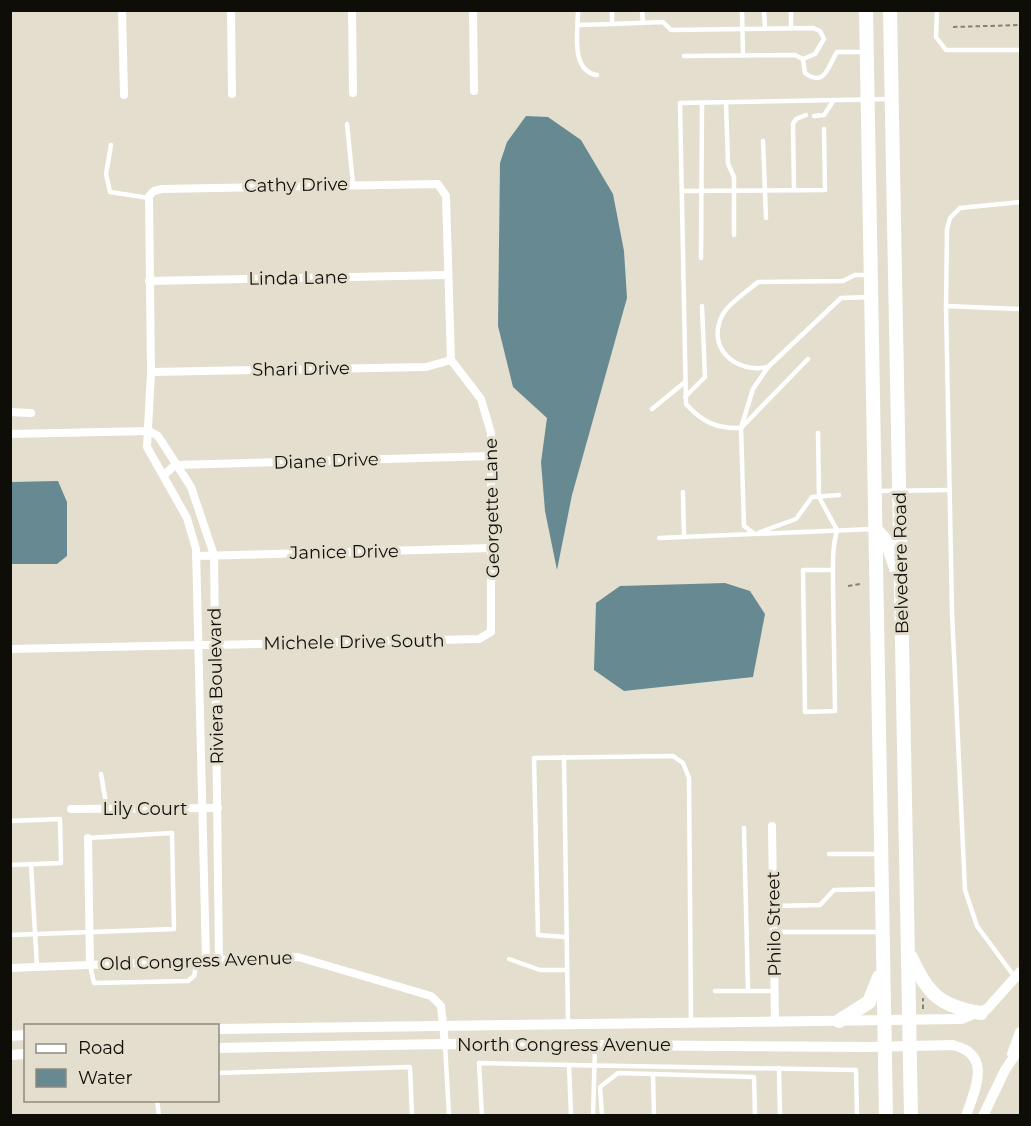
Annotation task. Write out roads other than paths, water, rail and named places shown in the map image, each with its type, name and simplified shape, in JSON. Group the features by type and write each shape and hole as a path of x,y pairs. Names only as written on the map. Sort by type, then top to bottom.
{"main road":[{"name":"Belvedere Road","path":"866,10 886,1116"},
{"name":"Belvedere Road","path":"891,10 911,1116"},
{"path":"875,529 887,542 902,584"},
{"path":"908,951 917,972 935,996 957,1009 981,1013"},
{"path":"839,1021 858,1011 872,998 883,957"}],"street":[{"path":"122,10 124,95"},
{"path":"231,10 232,94"},
{"path":"352,10 353,93"},
{"path":"473,10 474,91"},
{"name":"Cathy Drive","path":"151,194 353,184 438,184 446,196 447,275"},
{"name":"Riviera Boulevard","path":"151,194 149,281 151,372 147,447 187,518 196,556 201,961"},
{"path":"447,275 451,360"},
{"name":"Linda Lane","path":"149,281 447,275"},
{"name":"Shari Drive","path":"151,372 426,367 451,360"},
{"name":"Georgette Lane","path":"451,360 485,407 490,424 492,456 491,632"},
{"path":"10,412 31,413"},
{"path":"10,434 149,431"},
{"name":"Riviera Boulevard","path":"149,431 158,436 191,487 214,555 219,960"},
{"name":"Diane Drive","path":"175,465 492,456"},
{"path":"164,476 175,465"},
{"name":"Janice Drive","path":"196,556 492,548"},
{"name":"Michele Drive South","path":"10,649 479,639 491,632"},
{"name":"Lily Court","path":"71,809 218,808"},
{"name":"Philo Street","path":"772,826 775,1022"},
{"path":"88,838 90,965"},
{"name":"Old Congress Avenue","path":"10,968 298,957 431,996 441,1006 446,1044"},
{"path":"981,1013 993,1005 1018,975"},
{"name":"North Congress Avenue","path":"219,1029 568,1023 910,1021 961,1019 981,1013"},
{"path":"983,1116 1020,1032"},
{"name":"North Congress Avenue","path":"219,1048 446,1044 953,1045 966,1050 975,1060 978,1080 966,1116"},
{"path":"1005,1070 1020,1048"}],"lane":[{"path":"578,10 580,63 587,71 597,75"},
{"path":"612,10 612,24"},
{"path":"642,10 643,22"},
{"path":"742,10 743,55"},
{"path":"764,10 765,29"},
{"path":"791,10 791,28"},
{"path":"937,10 936,37 946,50 1020,50"},
{"path":"578,25 663,22 671,30 813,28 820,31 824,39 815,54 803,59 795,55 684,56"},
{"path":"803,59 804,73 811,78 822,78 826,75 837,52 866,52"},
{"path":"808,359 741,428 725,429 701,420 686,404 680,103 892,99"},
{"path":"814,116 824,115 834,100"},
{"path":"701,258 702,103"},
{"path":"726,103 728,164 734,177 734,235"},
{"path":"794,190 793,124 796,119 806,115"},
{"path":"347,124 353,184"},
{"path":"682,191 825,190 824,129"},
{"path":"763,141 766,218"},
{"path":"111,145 106,174 110,192 118,196 151,194"},
{"path":"1018,975 977,926 964,890 952,612 946,306 950,218 960,208 1020,202"},
{"path":"768,367 754,370 743,368 725,354 718,333 725,311 759,282 843,281 855,275 870,275"},
{"path":"839,495 812,497 796,519 755,534 747,530 742,521 741,428 753,389 768,367 841,298 870,297"},
{"path":"685,397 705,377 702,306"},
{"path":"946,306 1020,309"},
{"path":"652,409 685,381"},
{"path":"818,434 819,497 837,530 832,546 833,570 835,711 805,712 803,570 833,570"},
{"path":"874,492 950,490"},
{"path":"683,492 684,537"},
{"path":"659,538 875,529"},
{"path":"565,937 538,935 534,758 673,756 683,763 689,778 691,1022"},
{"path":"564,757 568,1023"},
{"path":"101,774 107,809"},
{"path":"10,821 60,819 61,862 10,865"},
{"path":"744,828 748,991"},
{"path":"10,935 174,929 172,833 88,838"},
{"path":"830,854 881,854"},
{"path":"31,864 37,967"},
{"path":"774,906 820,905 834,890 882,889"},
{"path":"774,932 883,932"},
{"path":"509,959 540,970 566,970"},
{"path":"90,965 94,983 133,984 188,981 194,976 201,961"},
{"path":"715,991 775,991"},
{"path":"446,1044 449,1116"},
{"path":"593,1116 592,1082 595,1044"},
{"path":"482,1116 479,1062 856,1070 857,1116"},
{"path":"569,1065 571,1116"},
{"path":"219,1073 410,1067 412,1116"},
{"path":"779,1068 780,1116"},
{"path":"602,1116 600,1087 618,1073 754,1077 755,1116"},
{"path":"653,1074 654,1116"}],"water":[{"path":"526,116 548,117 581,140 613,194 624,251 627,298 572,495 557,570 545,511 541,462 547,418 513,387 498,326 500,163 507,142"},
{"path":"58,481 67,502 67,556 57,564 11,564 11,482"},
{"path":"725,583 750,591 765,614 753,677 624,691 594,670 596,603 620,586"}]}
